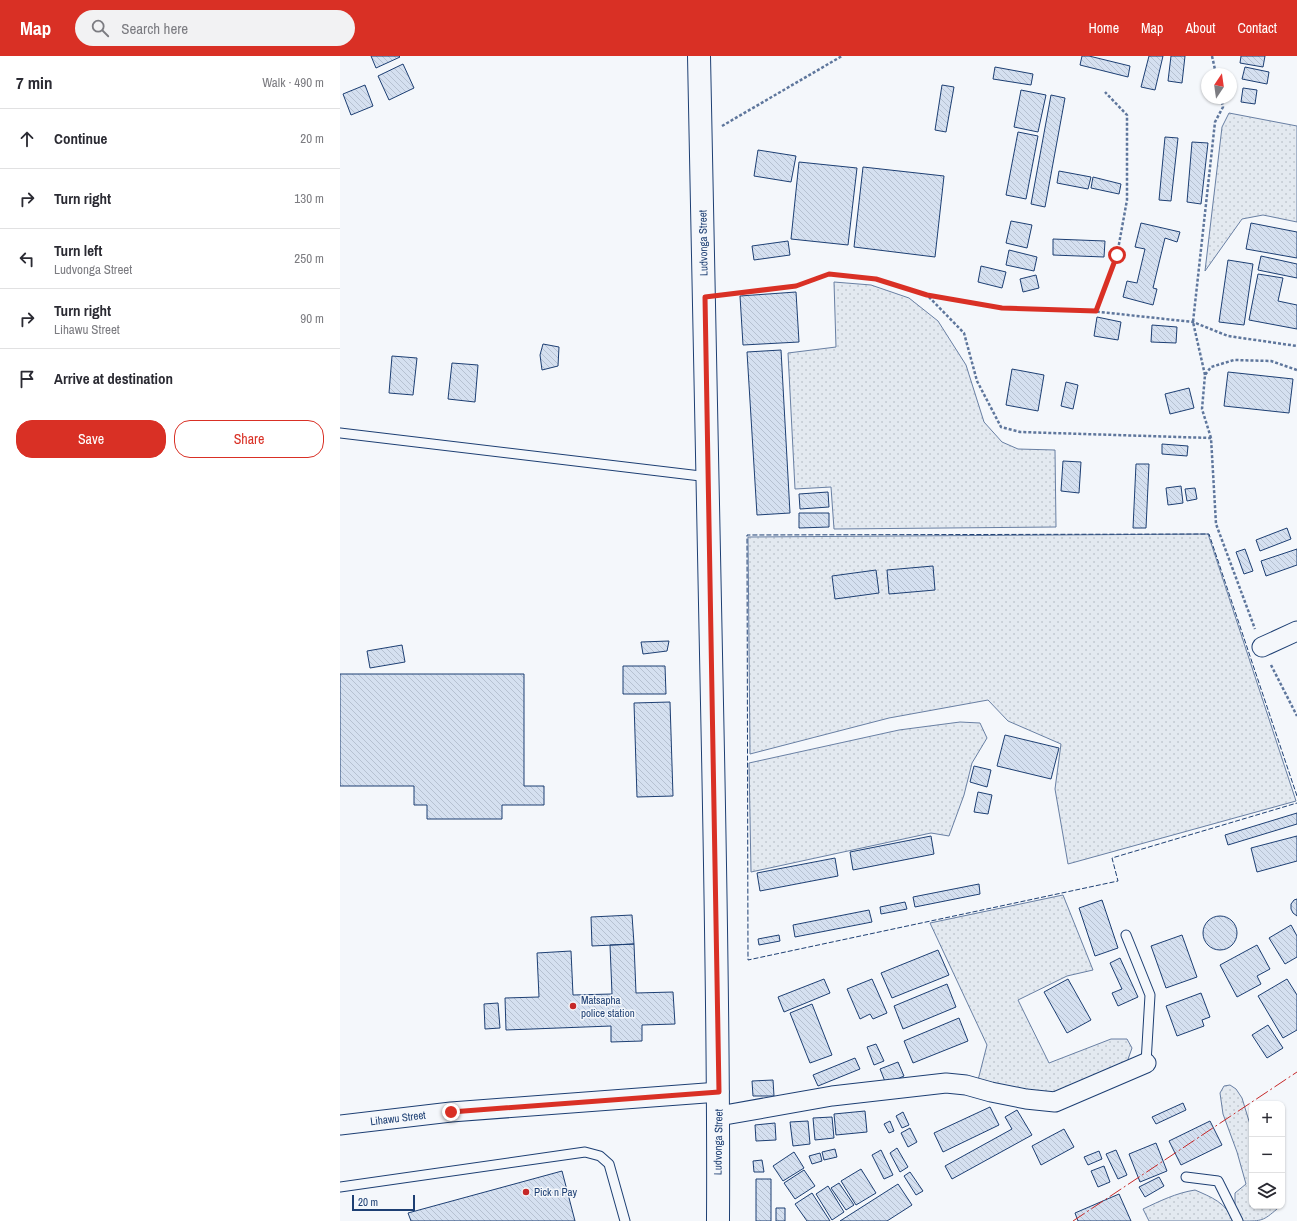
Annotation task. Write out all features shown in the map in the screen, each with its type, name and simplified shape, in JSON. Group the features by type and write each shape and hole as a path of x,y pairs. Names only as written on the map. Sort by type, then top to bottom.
{"street":[{"name":"Ludvonga Street","path":"699,56 709,477 719,1092 718,1221"},
{"path":"1262,647 1297,631"},
{"path":"719,1116 832,1096 946,1083 966,1085 1026,1099 1055,1102 1146,1063"},
{"name":"Lihawu Street","path":"340,1124 451,1112 719,1092"}],"lane":[{"path":"340,434 709,477"},
{"path":"1126,935 1150,995 1146,1063"},
{"path":"340,1187 585,1152 600,1156 608,1164 625,1221"},
{"path":"1186,1177 1218,1181 1238,1221"}],"path":[{"path":"701,139 842,56"},
{"path":"1212,56 1215,68"},
{"path":"1096,311 1117,255 1127,200 1127,115 1105,92"},
{"path":"1223,104 1224,107 1216,122 1192,322 1205,375 1202,409 1211,438 1216,524 1262,647 1297,716"},
{"path":"705,297 796,286 829,274 876,279 927,295 1002,308 1096,311 1192,322 1228,336 1297,346"},
{"path":"927,295 964,333 978,381 1001,427 1020,432 1211,438"},
{"path":"1205,375 1211,367 1234,360 1271,361 1297,370"}],"shaded area":[{"path":"1229,113 1297,126 1297,222 1263,215 1242,219 1205,271 1222,127"},
{"path":"834,282 871,285 909,298 938,321 966,365 984,422 1002,442 1018,449 1055,450 1056,527 834,529 831,487 795,489 788,353 836,347"},
{"path":"1208,534 1296,801 1068,864 1055,789 1061,744 1008,721 988,700 889,718 750,754 748,537"},
{"path":"960,722 980,723 987,738 972,763 964,795 949,836 931,833 751,872 749,763 899,730"},
{"path":"1063,895 1093,970 1067,976 1018,1000 1049,1063 1111,1039 1127,1039 1132,1048 1126,1065 1052,1098 977,1084 987,1045 930,923"},
{"path":"1230,1085 1236,1089 1242,1098 1249,1121 1249,1209 1277,1209 1262,1220 1243,1221 1235,1207 1235,1193 1246,1184 1237,1152 1223,1114 1220,1093 1224,1086"},
{"path":"1195,1190 1223,1205 1233,1221 1149,1221 1143,1209 1175,1195"}],"building":[{"path":"371,56 399,56 400,57 376,68"},
{"path":"1082,56 1089,56 1130,66 1128,77 1080,65"},
{"path":"1149,56 1163,56 1155,90 1141,87"},
{"path":"1171,56 1185,56 1182,83 1168,81"},
{"path":"1241,56 1265,56 1263,67 1240,63"},
{"path":"403,64 414,88 389,100 378,76"},
{"path":"995,67 1033,74 1031,85 993,79"},
{"path":"1245,67 1269,72 1267,84 1242,79"},
{"path":"365,85 373,106 351,115 343,94"},
{"path":"942,85 954,87 946,132 935,130"},
{"path":"1243,88 1257,90 1255,104 1241,102"},
{"path":"1021,90 1046,95 1038,132 1014,127"},
{"path":"1051,95 1065,98 1045,207 1031,204"},
{"path":"1018,132 1038,136 1026,199 1006,195"},
{"path":"1165,137 1178,138 1171,201 1159,200"},
{"path":"1192,142 1208,143 1201,204 1187,202"},
{"path":"758,150 796,156 791,182 754,176"},
{"path":"799,162 857,168 848,245 791,239"},
{"path":"863,167 944,176 935,257 854,247"},
{"path":"1059,171 1091,177 1088,189 1057,183"},
{"path":"1093,177 1121,184 1119,194 1091,188"},
{"path":"1011,221 1032,225 1027,248 1006,243"},
{"path":"1141,223 1180,232 1177,242 1165,238 1153,288 1157,289 1153,305 1123,297 1127,281 1137,283 1145,249 1135,247"},
{"path":"1251,223 1297,232 1297,258 1246,249"},
{"path":"1053,239 1105,241 1104,257 1053,255"},
{"path":"788,241 790,255 754,260 752,246"},
{"path":"1009,250 1037,257 1034,271 1006,265"},
{"path":"1261,256 1297,264 1297,278 1258,270"},
{"path":"1228,260 1253,264 1244,325 1219,322"},
{"path":"981,266 1006,272 1002,288 978,282"},
{"path":"1258,274 1283,278 1278,301 1297,305 1297,329 1249,320"},
{"path":"1036,275 1039,288 1023,292 1020,279"},
{"path":"796,292 799,342 743,345 740,296"},
{"path":"1097,317 1121,322 1118,340 1094,336"},
{"path":"1152,325 1177,327 1176,343 1151,342"},
{"path":"543,344 559,347 558,366 542,370 540,355"},
{"path":"781,350 790,513 757,515 747,352"},
{"path":"392,356 417,358 413,395 389,393"},
{"path":"452,363 478,365 475,402 448,399"},
{"path":"1012,369 1044,375 1038,411 1006,405"},
{"path":"1228,372 1293,379 1289,413 1224,406"},
{"path":"1066,382 1078,385 1073,409 1061,406"},
{"path":"1189,388 1194,408 1170,414 1165,394"},
{"path":"1162,444 1188,446 1187,456 1162,454"},
{"path":"1063,461 1081,462 1079,493 1061,491"},
{"path":"1136,464 1149,464 1146,528 1133,528"},
{"path":"1181,486 1183,503 1168,505 1166,488"},
{"path":"1195,488 1197,499 1187,501 1185,489"},
{"path":"828,492 829,507 800,509 799,494"},
{"path":"799,513 829,513 829,527 799,528"},
{"path":"1287,528 1291,539 1260,551 1256,540"},
{"path":"1245,549 1253,571 1244,574 1236,552"},
{"path":"1297,549 1297,565 1266,576 1261,561"},
{"path":"933,566 935,590 889,594 887,570"},
{"path":"876,570 879,593 835,599 832,576"},
{"path":"669,641 667,651 643,654 641,642"},
{"path":"402,645 405,662 370,668 367,651"},
{"path":"623,666 665,666 666,694 623,694"},
{"path":"340,674 524,674 524,786 544,786 544,805 502,805 502,819 427,819 427,805 414,805 414,786 340,786"},
{"path":"670,702 673,796 637,797 634,703"},
{"path":"1005,735 1059,748 1051,779 997,766"},
{"path":"974,766 991,770 987,787 970,782"},
{"path":"978,792 992,795 988,814 974,812"},
{"path":"1297,813 1297,824 1228,845 1225,835"},
{"path":"931,836 934,854 853,870 850,852"},
{"path":"1297,836 1297,861 1257,872 1251,848"},
{"path":"835,858 838,876 760,891 757,873"},
{"path":"979,884 980,894 915,907 913,897"},
{"path":"1297,899 1297,916 1291,909 1291,904"},
{"path":"1102,900 1118,948 1095,956 1079,908"},
{"path":"905,902 907,909 881,914 880,907"},
{"path":"869,910 872,922 795,937 793,925"},
{"path":"632,915 634,944 592,946 591,917"},
{"path":"1217,916 1223,916 1227,917 1234,923 1237,933 1236,940 1230,947 1223,950 1217,950 1213,949 1206,943 1203,936 1203,930 1204,926 1210,919"},
{"path":"1291,925 1297,936 1297,957 1285,964 1269,938"},
{"path":"779,935 780,941 759,945 758,939"},
{"path":"1182,935 1197,977 1166,988 1151,946"},
{"path":"634,944 636,993 673,992 675,1024 642,1025 642,1041 611,1042 611,1026 506,1030 505,998 539,997 537,953 571,951 573,995 612,994 610,945"},
{"path":"1257,945 1270,969 1257,976 1261,984 1237,997 1220,965"},
{"path":"938,950 949,975 892,998 881,973"},
{"path":"1120,958 1138,997 1118,1006 1112,993 1122,989 1110,963"},
{"path":"824,979 830,993 784,1012 778,997"},
{"path":"872,979 887,1013 873,1019 870,1014 860,1019 847,989"},
{"path":"1068,979 1091,1020 1067,1033 1044,992"},
{"path":"1287,979 1297,995 1297,1030 1283,1038 1258,996"},
{"path":"947,984 956,1007 903,1029 894,1006"},
{"path":"1201,993 1210,1017 1202,1020 1204,1026 1177,1036 1166,1006"},
{"path":"498,1003 500,1028 485,1029 484,1004"},
{"path":"812,1004 832,1055 810,1063 790,1013"},
{"path":"959,1018 968,1041 913,1063 904,1041"},
{"path":"1268,1025 1283,1048 1267,1058 1252,1035"},
{"path":"876,1044 884,1061 874,1065 867,1047"},
{"path":"855,1058 860,1069 818,1086 813,1075"},
{"path":"898,1062 904,1076 886,1084 880,1069"},
{"path":"773,1080 774,1096 753,1096 752,1081"},
{"path":"1183,1103 1186,1110 1156,1124 1152,1117"},
{"path":"990,1107 999,1125 943,1152 934,1133"},
{"path":"1017,1110 1032,1135 952,1179 945,1166 1012,1129 1005,1117"},
{"path":"865,1111 867,1132 836,1135 834,1114"},
{"path":"903,1112 909,1125 902,1128 896,1116"},
{"path":"832,1117 834,1138 815,1140 813,1118"},
{"path":"808,1121 810,1144 793,1146 790,1122"},
{"path":"890,1121 894,1131 889,1133 884,1124"},
{"path":"1210,1121 1222,1145 1181,1165 1169,1141"},
{"path":"775,1123 776,1140 756,1141 755,1125"},
{"path":"910,1128 917,1142 908,1147 901,1133"},
{"path":"1064,1129 1074,1147 1041,1165 1032,1146"},
{"path":"1156,1143 1167,1171 1140,1182 1129,1154"},
{"path":"897,1148 908,1167 900,1172 890,1153"},
{"path":"835,1149 837,1157 824,1160 822,1152"},
{"path":"881,1150 893,1175 884,1179 872,1155"},
{"path":"1116,1150 1127,1175 1118,1179 1106,1154"},
{"path":"1099,1151 1102,1159 1088,1165 1084,1157"},
{"path":"794,1152 804,1168 783,1181 773,1166"},
{"path":"820,1153 822,1161 812,1164 809,1156"},
{"path":"762,1160 764,1172 754,1172 753,1161"},
{"path":"1104,1166 1110,1182 1098,1187 1091,1171"},
{"path":"861,1169 876,1193 856,1205 841,1181"},
{"path":"804,1170 815,1186 795,1199 784,1183"},
{"name":"Pick n Pay","path":"562,1171 575,1221 411,1221 408,1213"},
{"path":"910,1172 923,1191 916,1195 904,1176"},
{"path":"1159,1177 1164,1186 1145,1197 1139,1187"},
{"path":"756,1179 771,1179 771,1221 756,1221"},
{"path":"839,1183 854,1205 846,1210 831,1188"},
{"path":"898,1184 912,1205 887,1221 840,1221"},
{"path":"828,1186 844,1212 832,1220 816,1194"},
{"path":"812,1193 830,1221 807,1221 795,1204"},
{"path":"1119,1194 1131,1221 1078,1221 1075,1213"},
{"path":"776,1208 785,1208 785,1221 776,1221"}],"fence":[{"path":"1297,796 1209,534 747,535 748,960 1118,881 1112,858 1297,803"}],"power":[{"path":"1073,1221 1297,1072"}],"place":[{"name":"Matsapha police station","path":"573,1006"},
{"name":"Pick n Pay","path":"526,1192"}],"route":[{"path":"451,1112 719,1092 705,297 796,286 829,274 876,279 927,295 1002,308 1096,311 1117,255"}]}
